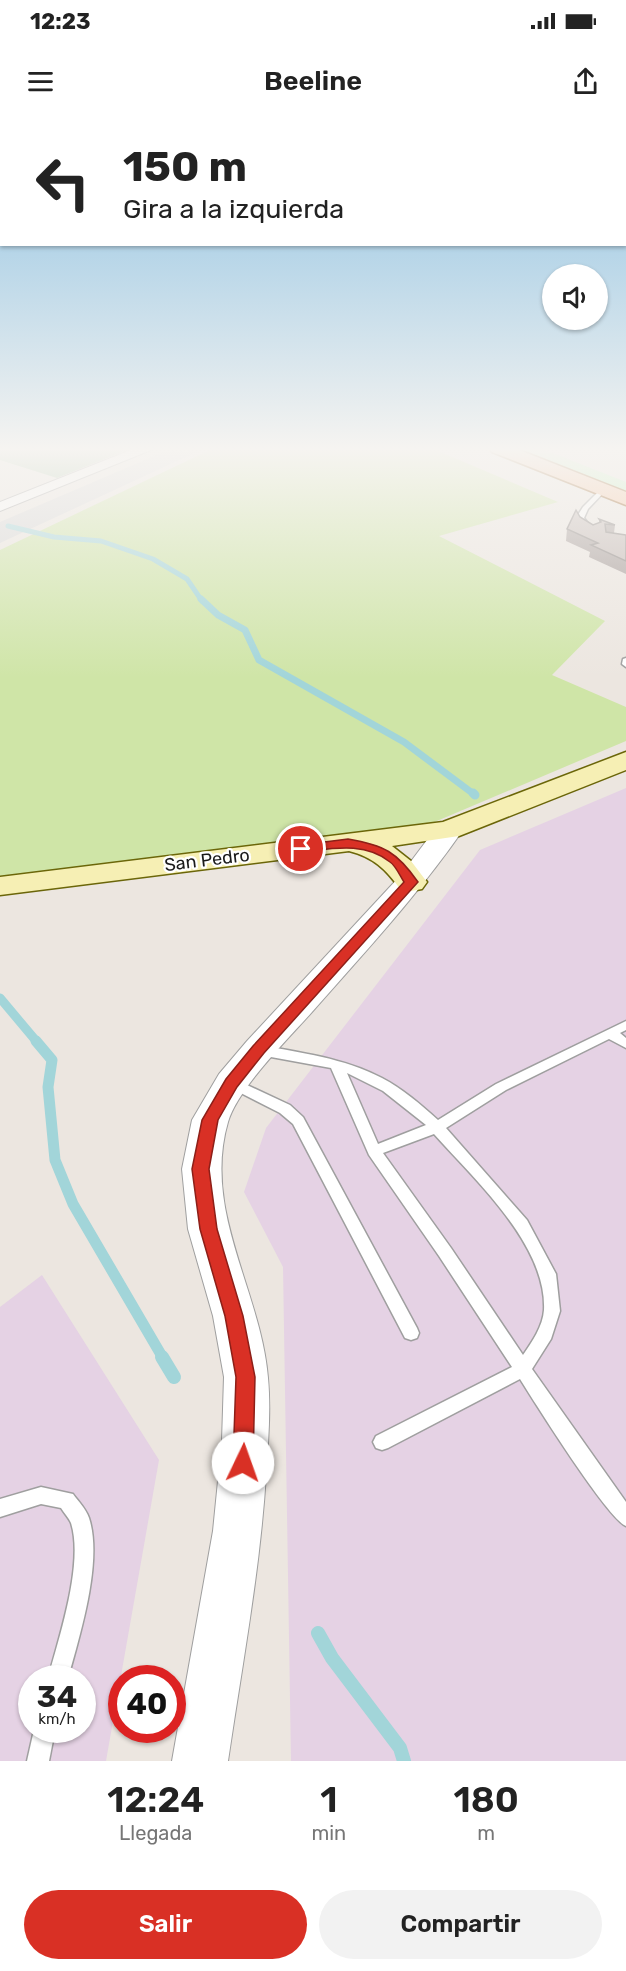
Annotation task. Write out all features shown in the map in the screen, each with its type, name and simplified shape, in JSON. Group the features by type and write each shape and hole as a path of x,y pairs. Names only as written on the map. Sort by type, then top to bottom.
{"main road":[{"name":"San Pedro","path":"0,886 449,830 626,760"},
{"path":"348,843 378,850 395,859 411,882"}],"street":[{"path":"200,1761 238,1531 245,1441 246,1377 234,1316 208,1229 201,1169 210,1120 232,1083 259,1049 411,882 449,830"}],"lane":[{"path":"583,525 593,533"},
{"path":"374,1151 437,1127 501,1087 626,1025"},
{"path":"610,1033 626,1044"},
{"path":"259,1049 337,1066 369,1077 402,1096 437,1127 522,1224 548,1275 552,1311 543,1339 522,1370 382,1442"},
{"path":"337,1066 374,1151 397,1187 444,1250 522,1370 626,1517"},
{"path":"232,1083 285,1109 298,1121 411,1333"},
{"path":"0,1508 25,1496 53,1493 65,1498 74,1507 82,1525 84,1577 61,1665"},
{"path":"38,1761 42,1743"}],"shaded area":[{"path":"0,525 40,525 0,543"},
{"path":"626,788 626,1761 291,1761 283,1267 244,1192 266,1128 480,850"},
{"path":"42,1275 159,1460 123,1665 108,1665 109,1743 106,1761 0,1761 0,1307"}],"green space":[{"path":"53,525 479,525 439,536 605,621 552,675 626,707 626,741 425,826 0,876 0,550"}],"building":[{"path":"569,525 605,525 606,532 626,535 626,561 591,545 598,543 567,529"}],"waterway":[{"path":"8,526 54,537 101,541 153,559 187,579 202,601"},
{"path":"201,599 218,615 245,630 259,660 404,742 475,795 473,793"},
{"path":"0,998 37,1042"},
{"path":"36,1041 52,1060 48,1087 55,1160 73,1204 163,1358"},
{"path":"162,1357 174,1377"},
{"path":"318,1633 332,1658 400,1748 404,1761"}],"route":[{"path":"243,1463 246,1377 234,1316 208,1229 201,1169 210,1120 232,1083 259,1049 411,882 395,859 365,846 348,843 301,849"}]}
